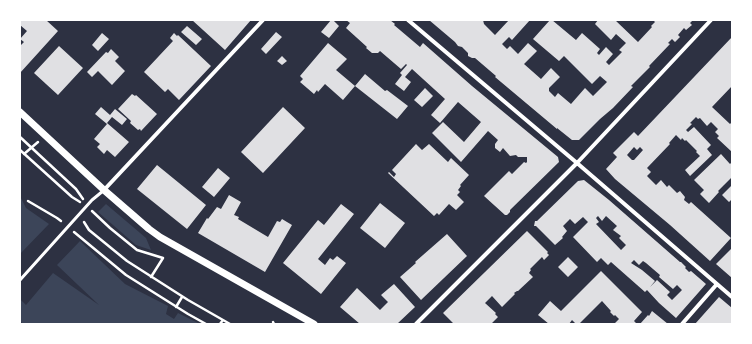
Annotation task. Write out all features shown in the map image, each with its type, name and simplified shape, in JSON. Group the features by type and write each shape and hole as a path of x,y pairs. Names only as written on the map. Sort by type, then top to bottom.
{"street":[{"path":"104,190 263,20"},
{"path":"408,20 577,162 732,297"},
{"path":"416,324 577,162 711,20"},
{"path":"20,112 104,190 160,237 314,324"},
{"path":"682,324 717,284"}],"lane":[{"path":"20,280 92,200 104,190"}],"path":[{"path":"24,154 45,135"},
{"path":"20,137 76,189 87,206"},
{"path":"20,150 72,197 87,206 110,228 137,250 163,258 151,277"},
{"path":"28,201 68,226 126,275 206,324"},
{"path":"87,206 82,220 89,230 127,261 182,297 230,324"},
{"path":"176,307 182,297"},
{"path":"220,324 223,320"}],"shaded area":[{"path":"20,196 26,208 49,224 20,254"},
{"path":"106,204 146,238 151,250 136,245 98,212"},
{"path":"80,241 125,284 168,306 166,314 174,319 178,313 200,324 23,324 20,321 20,299 26,305 53,273 99,305 57,265"}],"building":[{"path":"22,20 46,20 58,31 20,73 20,46 24,42 20,39 27,31 20,25"},
{"path":"192,20 251,20 225,50"},
{"path":"331,20 339,26 329,38 321,32"},
{"path":"346,20 390,20 420,47 423,43 472,86 558,157 559,162 510,210 507,215 505,215 484,196 509,171 512,174 524,162 526,163 527,157 518,157 516,155 510,156 503,148 500,152 495,148 495,144 498,140 488,131 461,162 432,133 443,122 464,142 481,122 458,102 440,123 431,115 445,99 412,69 405,77 411,82 404,91 395,84 402,75 400,73 407,65 406,64 401,69 380,51 378,53 372,53 346,28 350,23"},
{"path":"429,20 483,20 484,24 495,35 509,20 530,20 512,40 509,37 502,44 507,49 510,46 518,54 528,43 537,51 524,64 541,79 551,68 560,77 549,88 549,91 555,97 558,93 571,104 585,88 593,96 607,82 600,76 592,84 564,56 559,61 533,39 550,20 552,20 576,40 582,33 600,49 597,53 599,55 606,47 613,54 606,62 609,65 622,52 619,50 626,43 616,34 611,40 595,24 598,20 615,20 638,42 652,27 651,26 655,22 653,20 693,20 690,23 692,25 686,30 684,28 678,35 680,37 675,42 672,39 668,43 670,44 613,108 579,140 572,140 495,77 496,76 475,58 468,56 468,53 462,47 458,46"},
{"path":"187,26 202,39 196,45 181,32"},
{"path":"276,32 282,37 266,54 261,49"},
{"path":"102,33 109,39 98,51 92,45"},
{"path":"174,33 211,66 179,100 168,89 165,92 144,72 173,41 170,38"},
{"path":"732,37 732,86 712,107 730,124 732,124 732,152 717,138 719,136 715,132 718,129 711,122 707,126 700,118 698,119 696,117 686,130 688,132 694,127 711,145 707,149 712,155 690,176 685,170 700,156 686,140 685,141 682,138 681,140 676,135 669,143 670,144 647,168 651,172 647,176 656,185 661,180 667,187 669,185 677,193 680,191 685,197 684,200 689,204 691,202 731,238 710,261 615,179 606,169 617,157 613,153 634,132 638,136","holes":["634,147 637,150 640,147 643,150 634,160 632,160 627,155"]},
{"path":"328,43 347,59 336,70 355,86 343,100 325,84 318,92 317,90 314,94 300,82 303,79 300,76"},
{"path":"59,46 83,68 58,95 34,73"},
{"path":"111,49 119,57 115,61 125,71 112,85 98,71 92,77 87,72 106,52 108,53"},
{"path":"282,56 287,61 282,65 277,61"},
{"path":"365,74 385,91 387,90 408,106 397,119 355,86"},
{"path":"425,88 433,96 422,107 414,100"},
{"path":"132,94 135,96 136,95 157,114 141,131 130,123 131,121 118,109"},
{"path":"101,107 110,115 115,109 127,119 122,125 112,117 107,123 129,142 115,157 107,150 104,154 97,147 100,144 94,139 107,124 95,114"},
{"path":"283,107 305,128 263,173 241,152"},
{"path":"416,144 422,150 429,144 448,162 451,158 469,175 460,185 461,186 458,190 460,192 457,195 464,202 456,210 449,204 439,215 437,213 434,216 388,173 389,172 394,177 396,174 392,170"},
{"path":"721,154 730,164 732,162 732,177 718,191 719,192 709,203 700,194 704,190 694,180"},
{"path":"157,165 206,205 187,229 137,189"},
{"path":"218,168 230,178 214,197 202,187"},
{"path":"584,180 609,200 681,262 689,272 691,271 706,284 676,318 647,290 645,292 611,262 608,265 601,258 597,262 573,237 588,222 583,217 575,224 570,219 563,226 567,231 562,237 563,238 555,245 536,226 534,226 535,221 537,221 578,181","holes":["598,216 602,221 606,216 617,226 613,230 621,236 619,238 626,245 621,250 596,224 599,222 596,218","634,260 639,265 643,261 660,275 659,277 673,289 677,285 682,290 672,300 667,295 670,292 657,280 650,287 655,281 631,263"]},
{"path":"732,185 732,199 729,202 722,195"},
{"path":"229,195 241,202 234,215 268,237 277,221 280,222 282,219 292,225 265,272 198,233 207,218 208,219 217,207 221,209"},
{"path":"380,203 405,223 385,248 360,228"},
{"path":"341,204 354,214 318,259 325,265 330,258 333,260 337,256 346,263 321,294 283,263 318,220 324,225"},
{"path":"527,231 548,252 547,253 549,255 544,260 542,257 530,269 531,270 529,273 533,277 514,293 515,294 502,307 492,296 485,303 496,313 495,314 498,317 491,324 454,324 443,313"},
{"path":"447,234 467,256 421,300 400,277"},
{"path":"732,248 732,278 716,264"},
{"path":"568,257 578,267 568,277 558,267"},
{"path":"601,271 642,312 634,321 637,324 614,324 619,319 610,312 611,311 602,301 579,324 576,324 572,320 569,324 549,324 538,315 550,301 561,311"},
{"path":"394,284 415,307 397,324 360,324 340,307 357,288 380,310 388,302 381,295"},
{"path":"719,297 732,308 732,324 695,324"},
{"path":"652,311 668,324 640,324"}]}
